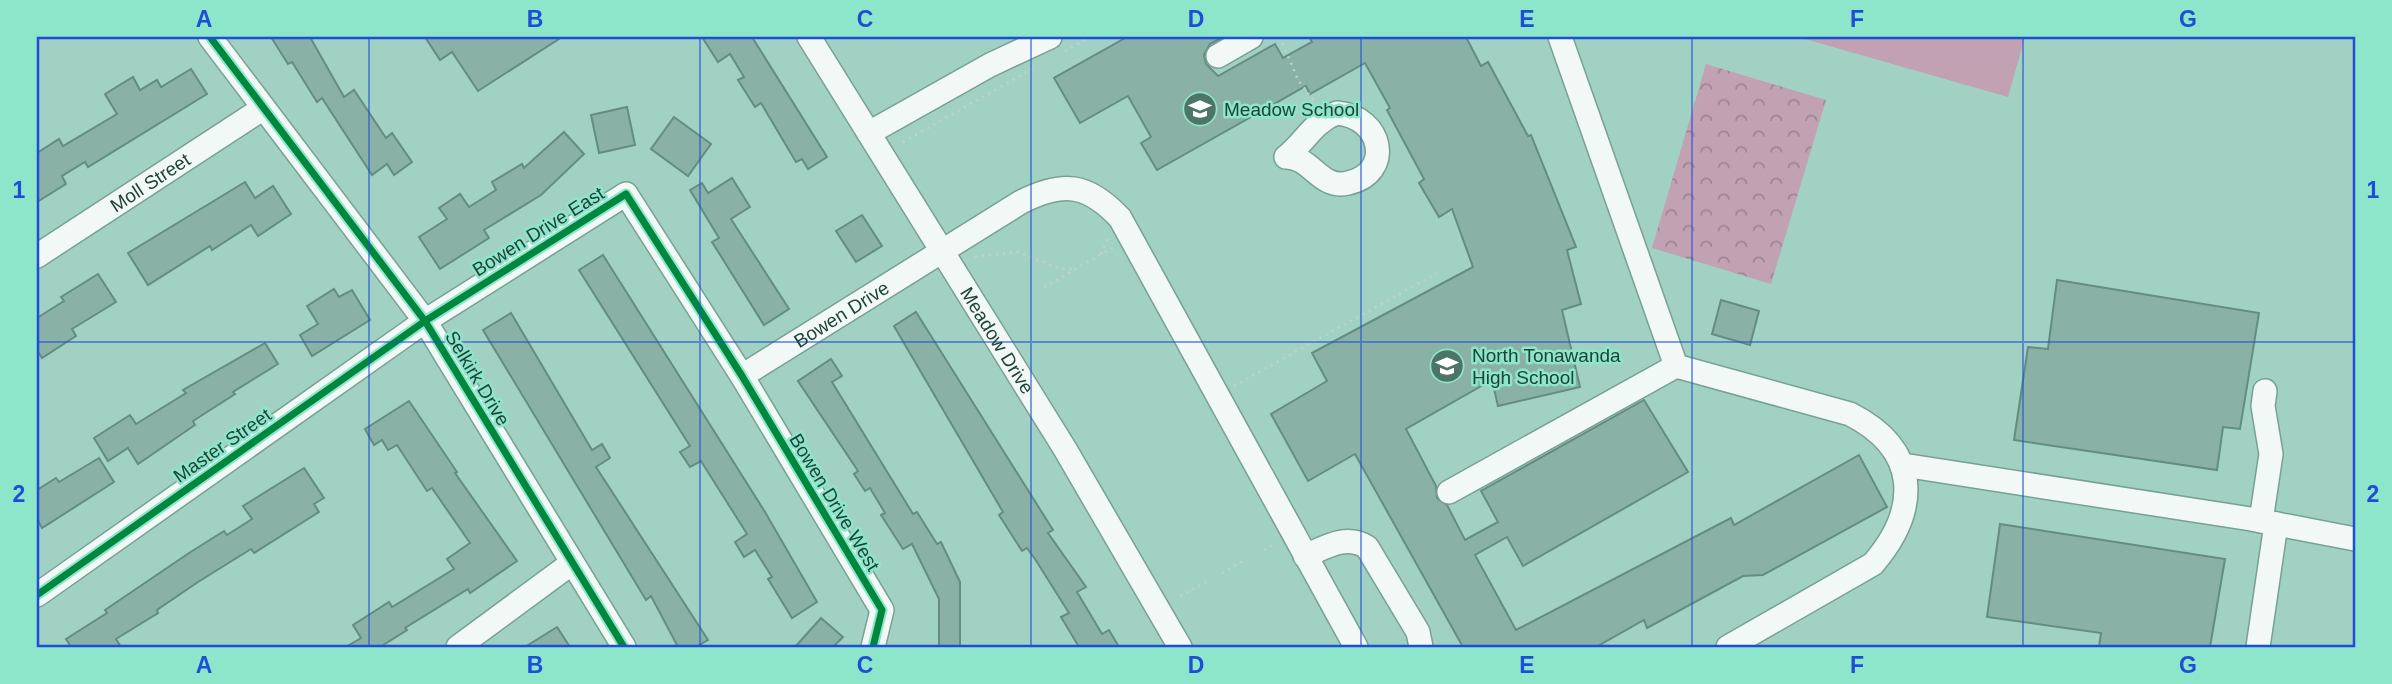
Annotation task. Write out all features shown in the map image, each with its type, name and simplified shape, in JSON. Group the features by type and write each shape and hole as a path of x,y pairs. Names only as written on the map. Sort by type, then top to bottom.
{"street":[{"name":"Selkirk Drive","path":"210,37 261,109 425,321 624,647"},
{"name":"Meadow Drive","path":"809,37 1065,449 1180,647"},
{"path":"1218,56 1251,37"},
{"path":"1560,37 1676,366"},
{"path":"869,133 990,65 1052,47"},
{"name":"Moll Street","path":"37,256 261,109"},
{"name":"Bowen Drive","path":"742,376 942,250 1044,191 1065,187 1085,191 1104,201 1129,234 1356,647"},
{"name":"Bowen Drive East","path":"425,321 626,194 742,376"},
{"name":"Master Street","path":"37,595 425,321"},
{"path":"1449,492 1676,366 1850,414 1875,427 1893,446 1903,465 1905,495 1902,520 1891,543 1874,564 1728,647"},
{"name":"Bowen Drive West","path":"742,376 882,610 873,647"},
{"path":"2258,647 2271,454 2263,407 2265,391"},
{"path":"1903,465 2355,539"},
{"path":"1305,556 1345,541 1357,541 1367,547 1418,632 1421,647"},
{"path":"458,647 572,563"}],"path":[{"path":"1052,47 1090,37"},
{"path":"1280,37 1298,80 1325,117"},
{"path":"903,142 1043,63"},
{"path":"1101,254 1110,233"},
{"path":"1044,287 1117,246"},
{"path":"975,257 1018,252 1061,269 1076,269"},
{"path":"1229,389 1437,273"},
{"path":"1264,550 1283,539"},
{"path":"1222,573 1246,559"},
{"path":"1180,596 1206,582"}],"green space":[{"path":"1798,37 2025,37 2008,97"},
{"path":"1706,64 1826,100 1771,284 1652,248"}],"building":[{"path":"271,37 310,37 344,97 354,90 386,138 392,133 412,162 394,175 387,164 372,175 322,98 317,102 292,62 288,64"},
{"path":"425,37 562,37 478,91 452,52 440,60"},
{"path":"702,37 752,37 827,157 808,169 802,159 796,162 761,103 755,107 738,80 744,77 730,54 718,62"},
{"name":"North Tonawanda High School","path":"1127,37 1223,37 1210,44 1204,55 1206,64 1218,76 1275,44 1283,58 1312,42 1309,37 1466,37 1481,66 1488,62 1528,136 1531,135 1576,247 1567,250 1581,304 1562,310 1580,387 1498,406 1492,380 1406,429 1436,486 1437,498 1447,505 1465,540 1498,522 1481,491 1644,400 1688,472 1523,566 1507,537 1475,555 1516,630 1731,518 1734,525 1859,455 1887,507 1763,575 1743,576 1647,628 1644,620 1596,647 1463,647 1355,454 1308,481 1271,414 1327,381 1312,353 1473,267 1452,209 1439,217 1419,183 1424,179 1365,63 1310,94 1306,86 1157,170 1141,143 1151,137 1128,96 1080,123 1054,78"},
{"path":"191,69 207,94 88,167 85,162 62,176 66,184 37,202 37,153 59,139 63,146 117,114 105,94 133,77 140,90 157,80 161,87"},
{"path":"627,107 635,145 599,153 591,115"},
{"path":"674,117 711,144 688,176 651,149"},
{"path":"564,132 584,154 541,195 484,230 489,238 440,269 419,237 447,219 439,208 460,194 469,207 496,190 492,182 522,164 524,168"},
{"path":"732,178 750,207 731,219 789,309 764,325 712,242 719,238 690,190 702,183 708,193"},
{"path":"245,182 255,198 273,186 291,214 258,236 251,225 212,250 210,246 148,285 128,253"},
{"path":"862,215 882,246 856,262 836,231"},
{"path":"603,255 765,512 817,602 792,618 768,579 772,577 755,550 744,557 735,542 747,534 701,461 690,467 680,452 690,446 579,270"},
{"path":"98,274 116,302 72,329 76,336 42,358 37,350 37,318 64,301 61,297"},
{"path":"2057,280 2259,313 2240,429 2223,427 2217,470 2014,440 2028,347 2048,349"},
{"path":"334,289 339,297 352,290 370,320 312,356 300,335 318,324 307,306"},
{"path":"1721,300 1759,311 1750,345 1712,334"},
{"path":"916,312 1053,530 1048,533 1086,587 1077,592 1102,634 1109,630 1119,647 1079,647 1061,617 1069,613 1035,559 1027,548 1022,551 999,515 1003,512 894,326"},
{"path":"511,313 592,450 602,444 610,458 596,467 708,640 696,647 678,647 651,596 646,600 483,330"},
{"path":"265,343 278,364 233,392 235,394 193,421 195,425 138,464 128,448 108,461 94,438 130,415 136,424 186,393 183,390"},
{"path":"831,359 842,376 832,382 913,514 917,512 937,544 941,542 960,582 960,646 939,646 939,599 912,544 903,549 881,515 885,513 870,488 865,491 854,474 858,471 798,381"},
{"path":"409,401 457,472 455,473 517,561 470,593 468,589 405,628 407,630 380,647 346,647 361,638 353,625 389,602 392,607 454,569 447,559 470,543 432,488 427,491 397,445 388,450 382,440 374,445 365,429"},
{"path":"99,458 114,482 42,528 37,519 37,490 56,478 59,482"},
{"path":"304,468 324,498 314,504 319,512 254,553 251,549 198,582 157,610 158,613 116,639 121,647 71,647 66,639 107,613 105,610 189,553 224,531 227,535 252,519 243,506"},
{"path":"2000,524 2225,559 2210,647 2099,647 2101,633 1987,617"},
{"path":"821,618 843,637 833,647 795,647"},
{"path":"557,627 570,647 525,647"}],"cycle path":[{"path":"210,37 425,321 624,647"},
{"path":"37,595 425,321 626,194 742,376 882,610 873,647"}],"place":[{"name":"Meadow School","path":"1200,109"},
{"name":"North Tonawanda High School","path":"1447,366"}]}
